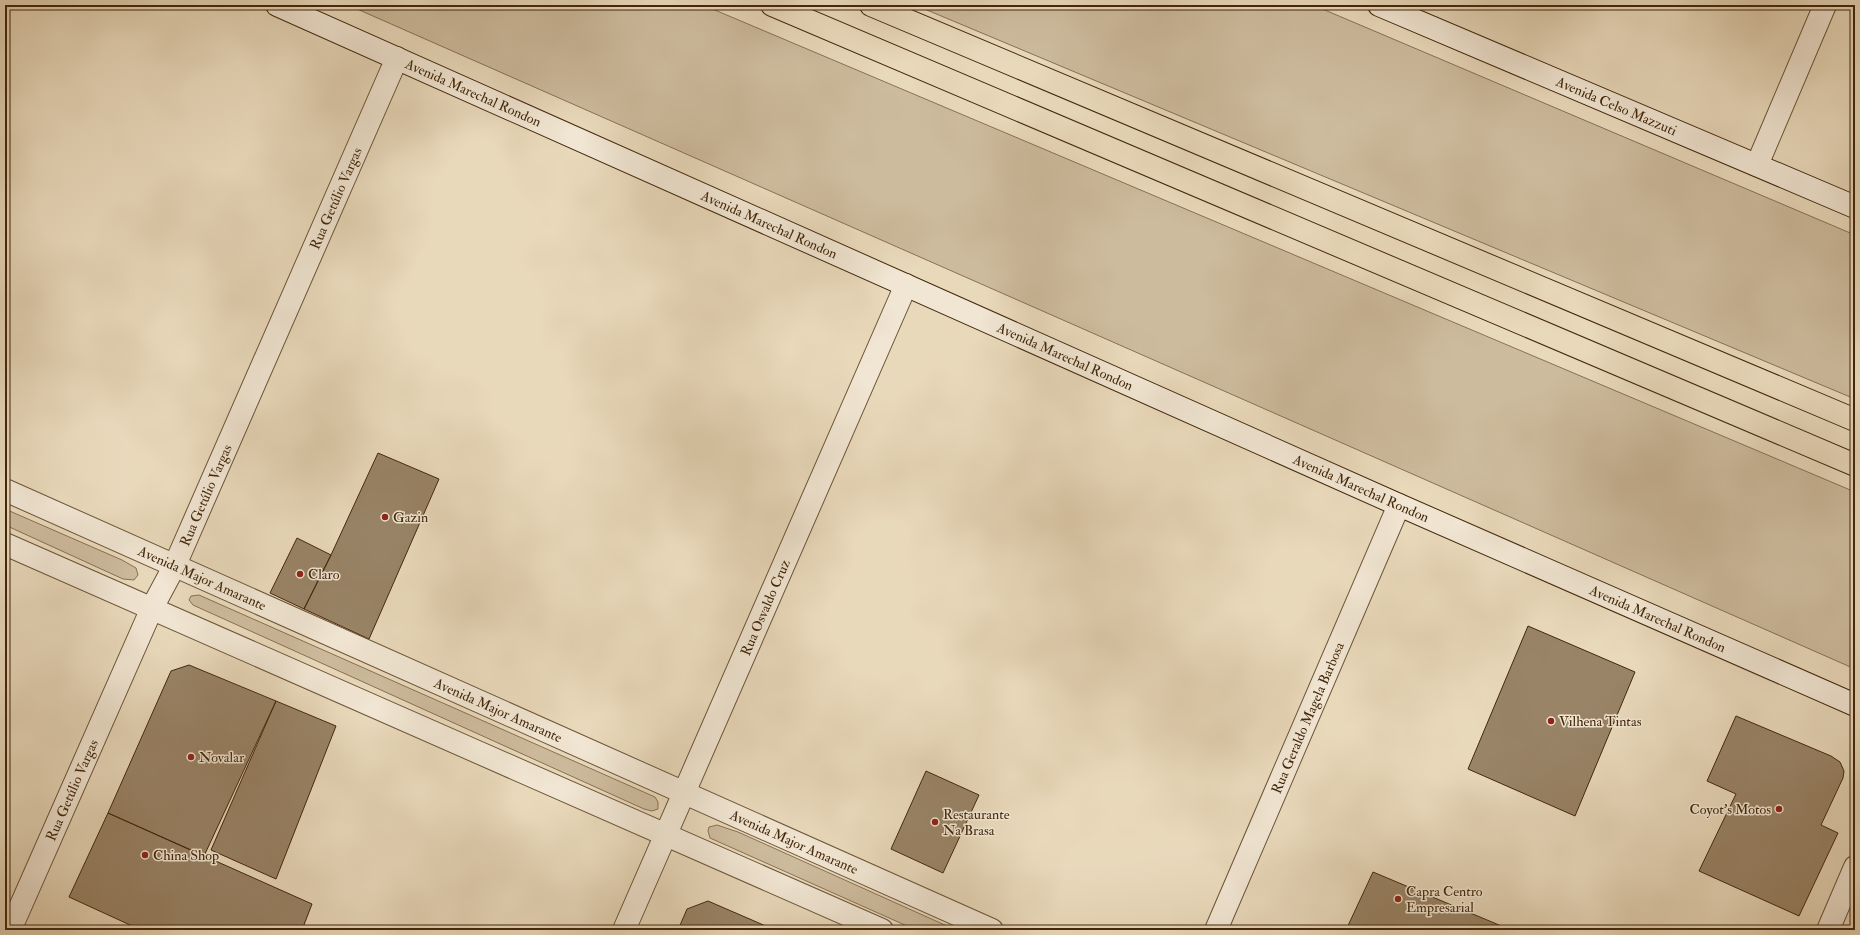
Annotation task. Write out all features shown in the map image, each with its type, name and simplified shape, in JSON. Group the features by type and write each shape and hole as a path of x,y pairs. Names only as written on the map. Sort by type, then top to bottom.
{"highway":[{"path":"772,5 1855,465"},
{"path":"871,5 1855,420"}],"street":[{"name":"Avenida Marechal Rondon","path":"277,5 1399,505 1855,705"},
{"name":"Avenida Celso Mazzuti","path":"1378,5 1855,207"},
{"path":"1757,165 1825,5"},
{"name":"Rua Getúlio Vargas","path":"10,930 152,608 175,565 397,58"},
{"name":"Rua Osvaldo Cruz","path":"624,930 906,285"},
{"name":"Avenida Major Amarante","path":"5,490 992,930"},
{"name":"Rua Geraldo Magela Barbosa","path":"1216,930 1399,505"},
{"path":"5,544 882,930"},
{"path":"1828,930 1855,867"}],"shaded area":[{"path":"348,5 703,5 1855,492 1855,669"},
{"path":"915,5 1313,5 1855,235 1855,399"},
{"path":"5,509 122,560 136,568 138,575 134,580 123,579 5,525"},
{"path":"199,595 655,797 658,802 658,809 652,811 644,809 193,605 189,600 191,596"},
{"path":"717,825 738,832 956,930 916,930 710,838 708,831 709,827"}],"building":[{"name":"Gazin","path":"378,453 439,479 369,639 304,609 331,555"},
{"name":"Claro","path":"297,538 331,555 304,609 270,593"},
{"name":"Vilhena Tintas","path":"1528,626 1635,672 1575,816 1468,769"},
{"name":"Novalar","path":"189,665 276,701 204,856 108,813 171,671"},
{"path":"276,701 336,726 276,879 211,850"},
{"name":"Coyot's Motos","path":"1736,716 1831,756 1840,762 1844,771 1843,778 1821,825 1838,833 1799,916 1699,871 1736,794 1707,781"},
{"name":"Restaurante Na Brasa","path":"926,771 979,795 943,873 891,849"},
{"name":"China Shop","path":"108,813 312,904 302,930 141,930 69,897"},
{"name":"Capra Centro Empresarial","path":"1373,872 1499,925 1497,930 1346,930"},
{"path":"708,901 775,930 678,930 687,909"},
{"path":"1499,925 1510,930 1497,930"}],"place":[{"name":"Gazin","path":"385,517"},
{"name":"Claro","path":"300,574"},
{"name":"Vilhena Tintas","path":"1551,721"},
{"name":"Novalar","path":"191,757"},
{"name":"Coyot's Motos","path":"1779,809"},
{"name":"Restaurante Na Brasa","path":"935,822"},
{"name":"China Shop","path":"145,855"},
{"name":"Capra Centro Empresarial","path":"1398,899"}]}
